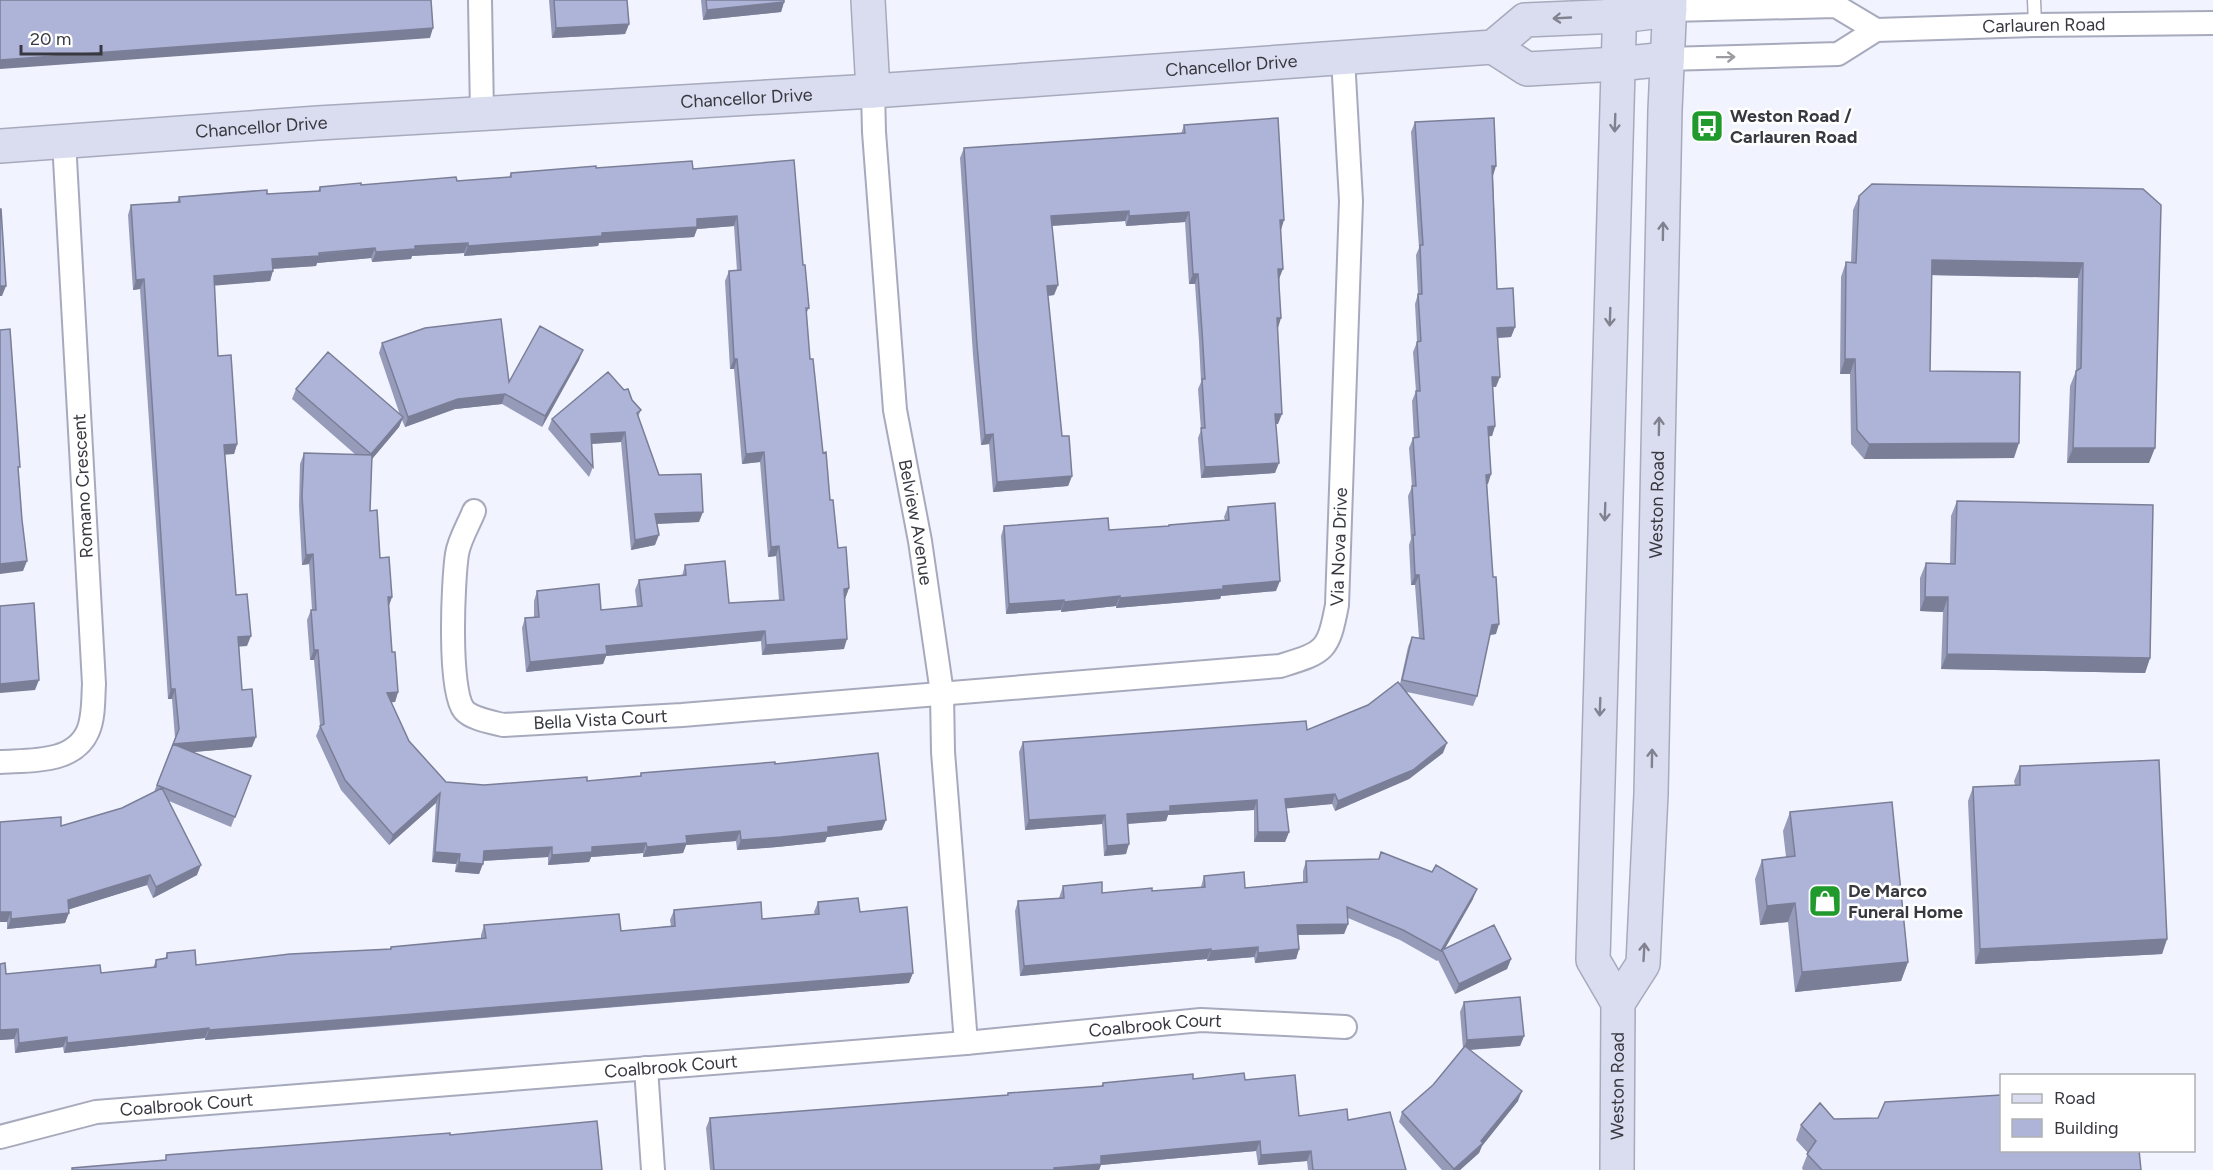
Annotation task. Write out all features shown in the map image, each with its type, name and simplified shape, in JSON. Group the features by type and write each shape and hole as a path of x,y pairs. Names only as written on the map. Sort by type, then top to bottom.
{"main road":[{"name":"Belview Avenue","path":"868,0 873,91"},
{"path":"1667,58 1618,64 1527,69 1493,47 1525,20 1620,8 1670,5"},
{"name":"Weston Road","path":"1617,1170 1618,1003 1643,964 1644,953 1651,795 1670,5"},
{"path":"1618,1003 1593,960 1620,8"},
{"name":"Chancellor Drive","path":"0,146 482,113 873,91 1493,47"}],"street":[{"path":"480,0 482,113"},
{"path":"1667,58 1838,54 1876,30 1836,6 1670,5"},
{"name":"Carlauren Road","path":"1876,30 2213,23"},
{"name":"Via Nova Drive","path":"942,693 1280,666 1311,656 1325,647 1333,628 1337,605 1351,201 1343,58"},
{"name":"Belview Avenue","path":"873,91 874,132 895,410 920,541 942,693 943,752 966,1043"},
{"name":"Romano Crescent","path":"0,762 50,759 63,754 77,745 88,731 93,708 94,684 64,141"},
{"name":"Bella Vista Court","path":"474,511 457,552 452,615 459,697 464,710 475,717 502,725 682,715 942,693"},
{"name":"Coalbrook Court","path":"0,1137 96,1112 966,1043 1201,1020 1345,1026"},
{"path":"646,1068 653,1170"}],"lane":[{"path":"2034,0 2035,25"}],"building":[{"path":"0,0 431,0 433,28 0,60"},
{"path":"554,0 627,0 629,24 556,28"},
{"path":"706,0 784,0 784,2 707,10"},
{"path":"1278,118 1284,220 1280,220 1283,269 1278,269 1281,318 1277,318 1282,414 1275,414 1279,463 1205,467 1201,428 1205,428 1202,331 1198,274 1193,274 1189,212 1129,216 1129,211 1051,216 1058,285 1047,286 1062,436 1069,436 1072,476 997,482 993,434 985,435 964,148 1185,133 1184,125"},
{"path":"1494,118 1496,166 1492,166 1497,289 1513,288 1515,327 1497,328 1500,377 1492,377 1495,426 1488,427 1491,474 1486,475 1493,577 1496,577 1499,624 1492,625 1477,696 1402,680 1412,637 1424,639 1419,575 1415,575 1412,486 1416,486 1413,438 1419,437 1416,391 1420,391 1417,342 1421,341 1418,294 1422,294 1420,245 1423,245 1415,122"},
{"path":"794,160 809,308 806,308 810,359 813,359 823,453 826,452 830,500 833,500 838,548 846,547 849,588 844,589 847,639 766,645 765,631 606,646 607,654 530,662 525,618 539,617 537,591 599,584 601,610 642,606 639,580 686,575 685,565 725,561 729,603 784,600 779,546 771,547 764,452 746,454 737,359 734,359 729,271 741,270 737,216 697,219 697,227 602,233 602,236 468,246 468,243 415,246 415,249 376,252 375,248 319,253 319,256 272,259 273,271 214,276 218,356 231,355 237,444 224,445 236,595 247,594 251,636 238,637 242,690 252,689 256,737 173,744 179,729 175,689 171,689 144,279 136,280 131,205 180,202 179,197 267,190 267,194 320,191 320,187 456,177 457,181 511,177 511,173 596,166 596,168 692,161 693,169"},
{"path":"1872,184 2143,189 2161,205 2155,448 2073,448 2076,371 2081,368 2083,263 1932,260 1930,371 2020,372 2019,443 1869,444 1857,430 1855,359 1845,359 1846,262 1856,263 1859,196"},
{"path":"1,209 6,286 0,286"},
{"path":"501,319 509,382 540,326 583,350 545,416 505,394 458,399 408,417 382,343 425,328"},
{"path":"10,329 20,467 18,467 27,561 0,564 0,330"},
{"path":"328,352 403,417 371,454 296,389"},
{"path":"608,372 624,390 628,389 632,400 641,410 637,413 659,475 701,474 703,512 655,514 659,535 635,540 625,432 591,434 593,467 552,419"},
{"path":"304,453 372,455 370,511 377,510 380,558 389,557 392,597 388,597 398,692 387,693 409,741 446,782 484,785 587,777 587,781 641,776 641,773 775,762 775,764 878,753 886,820 828,827 828,832 781,837 741,840 740,831 686,836 687,843 647,847 646,843 592,847 592,852 552,855 552,847 484,851 483,864 459,862 460,854 435,852 440,793 393,835 345,780 320,726 324,724 318,650 314,650 311,610 316,610 313,554 306,555 302,496"},
{"path":"1957,501 2153,505 2150,658 1947,654 1948,597 1925,597 1926,563 1955,564"},
{"path":"1275,503 1280,581 1223,586 1223,589 1120,598 1120,596 1064,602 1064,600 1009,604 1004,526 1108,518 1109,530 1169,526 1229,520 1228,507"},
{"path":"34,603 39,680 0,684 0,606"},
{"path":"1398,682 1447,743 1413,770 1338,801 1335,794 1285,799 1289,832 1258,832 1257,800 1170,806 1170,811 1127,814 1129,844 1107,846 1105,815 1029,820 1023,742 1306,721 1307,730 1368,705"},
{"path":"173,744 251,776 235,817 157,785"},
{"path":"2159,760 2167,939 1980,949 1973,787 2020,785 2020,766"},
{"path":"162,788 201,865 156,887 150,875 68,900 69,913 11,919 11,912 0,912 0,822 61,817 61,826 122,808"},
{"name":"De Marco Funeral Home","path":"1892,802 1908,962 1802,972 1795,903 1767,906 1762,860 1795,856 1790,812"},
{"path":"1381,852 1432,872 1436,865 1477,889 1441,951 1403,930 1347,907 1348,924 1297,925 1299,949 1258,953 1258,947 1211,951 1211,949 1024,966 1018,901 1064,898 1063,886 1102,882 1102,893 1152,888 1152,891 1205,887 1204,876 1244,872 1245,888 1307,882 1306,861 1379,859"},
{"path":"858,898 860,912 907,907 913,973 389,1016 209,1030 209,1028 67,1043 67,1037 19,1043 18,1029 0,1030 0,964 5,963 6,974 100,965 101,973 156,967 156,960 167,958 167,953 195,950 196,965 290,954 391,949 391,947 486,938 484,925 619,914 621,931 675,926 674,910 761,902 762,919 819,914 818,902"},
{"path":"1494,925 1511,959 1459,984 1442,950"},
{"path":"1520,997 1524,1036 1467,1040 1464,1002"},
{"path":"1465,1046 1522,1091 1481,1141 1483,1143 1454,1169 1402,1112 1433,1085"},
{"path":"1244,1073 1245,1080 1295,1075 1299,1116 1347,1109 1348,1120 1390,1112 1406,1170 1313,1170 1311,1151 1261,1155 1260,1141 1101,1156 1101,1164 1054,1168 1054,1170 714,1170 710,1118 1008,1095 1008,1093 1103,1086 1103,1083 1193,1074 1193,1079"},
{"path":"2000,1095 2000,1152 2139,1152 2141,1170 1822,1170 1807,1154 1816,1141 1801,1125 1820,1103 1834,1119 1878,1118 1885,1102"},
{"path":"597,1121 602,1170 72,1170 72,1168 166,1160 166,1155 450,1133 450,1135"}],"place":[{"name":"Weston Road / Carlauren Road","path":"1707,126"},
{"name":"De Marco Funeral Home","path":"1825,901"}]}
